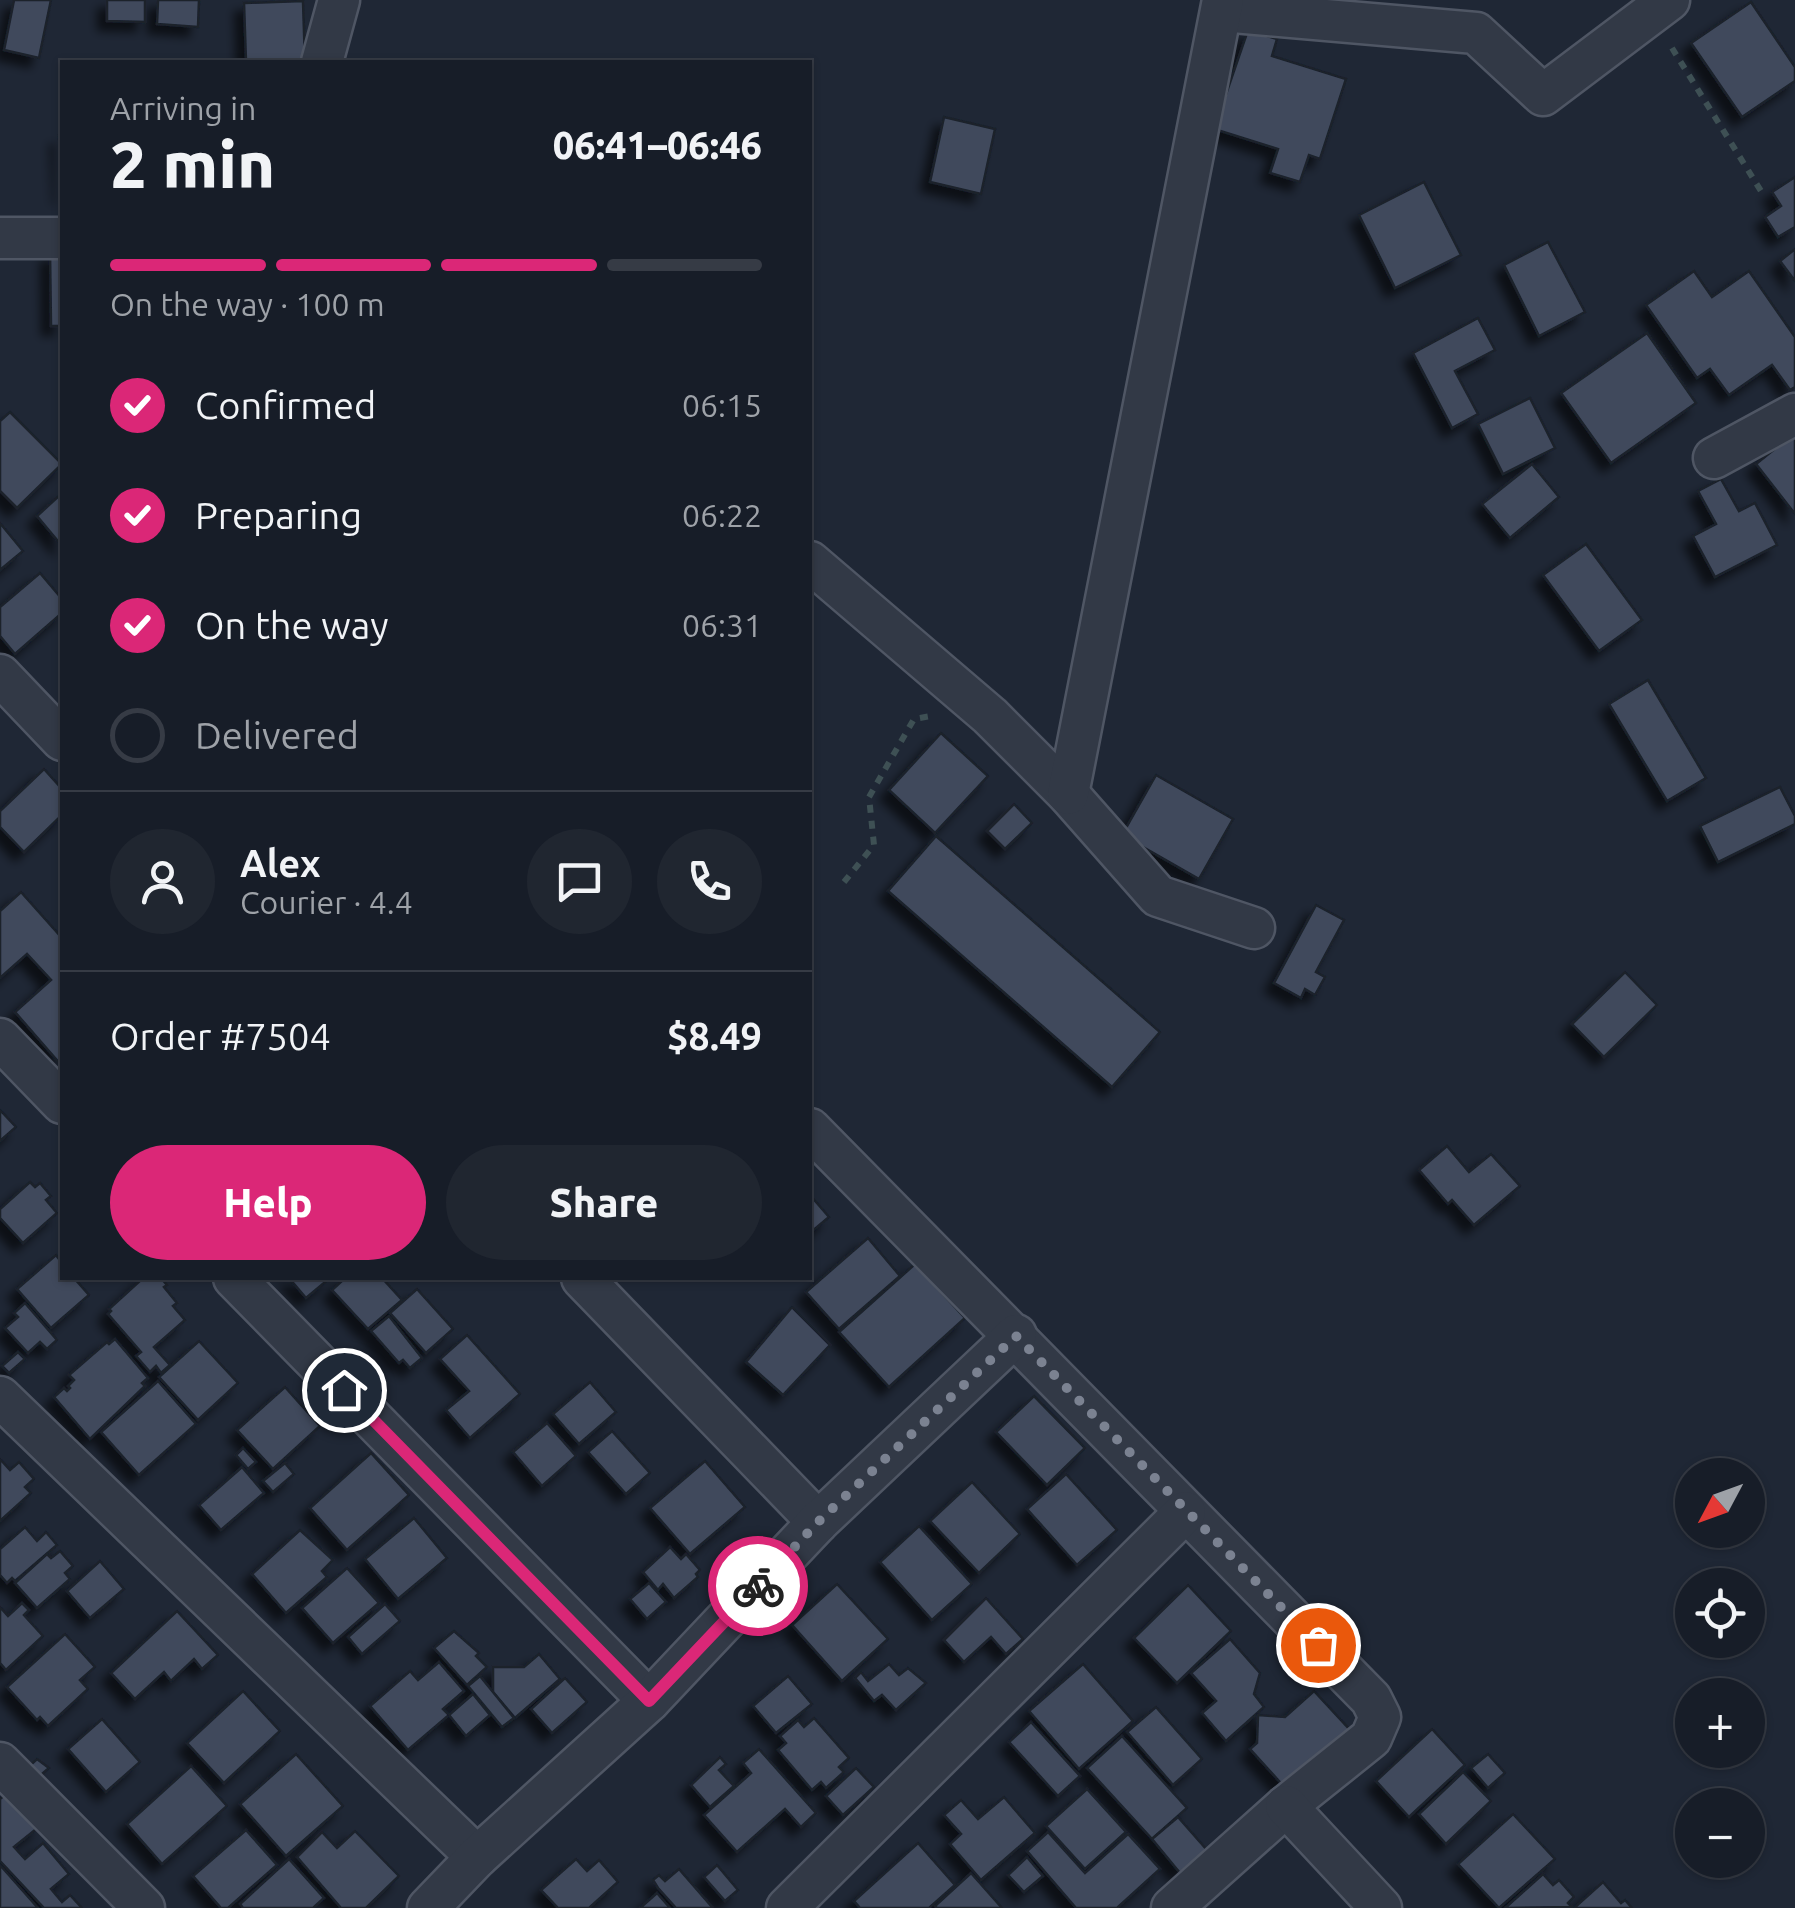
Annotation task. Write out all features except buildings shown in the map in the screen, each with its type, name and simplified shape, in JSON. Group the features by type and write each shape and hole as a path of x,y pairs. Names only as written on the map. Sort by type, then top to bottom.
{"street":[{"path":"323,60 339,0"},
{"path":"1068,794 1222,6 1476,34 1543,95 1660,7"},
{"path":"0,238 60,238"},
{"path":"1714,458 1795,414"},
{"path":"812,564 990,716 1068,794 1158,896 1254,928"},
{"path":"0,675 60,738"},
{"path":"0,1039 60,1101"},
{"path":"812,1130 1371,1699 1380,1717 1371,1738 1286,1806 1172,1908"},
{"path":"236,1280 649,1701"},
{"path":"584,1280 818,1522"},
{"path":"428,1908 478,1857 649,1701 818,1522 1016,1336"},
{"path":"0,1397 478,1857"},
{"path":"788,1908 1185,1512"},
{"path":"0,1764 144,1908"},
{"path":"1286,1806 1381,1908"}],"path":[{"path":"1660,7 1761,191"},
{"path":"844,882 874,845 869,797 914,719 964,709 990,716"}],"way so far":[{"path":"758,1586 818,1522 1016,1336 1318,1645"}],"route":[{"path":"344,1390 649,1701 758,1586"}]}
